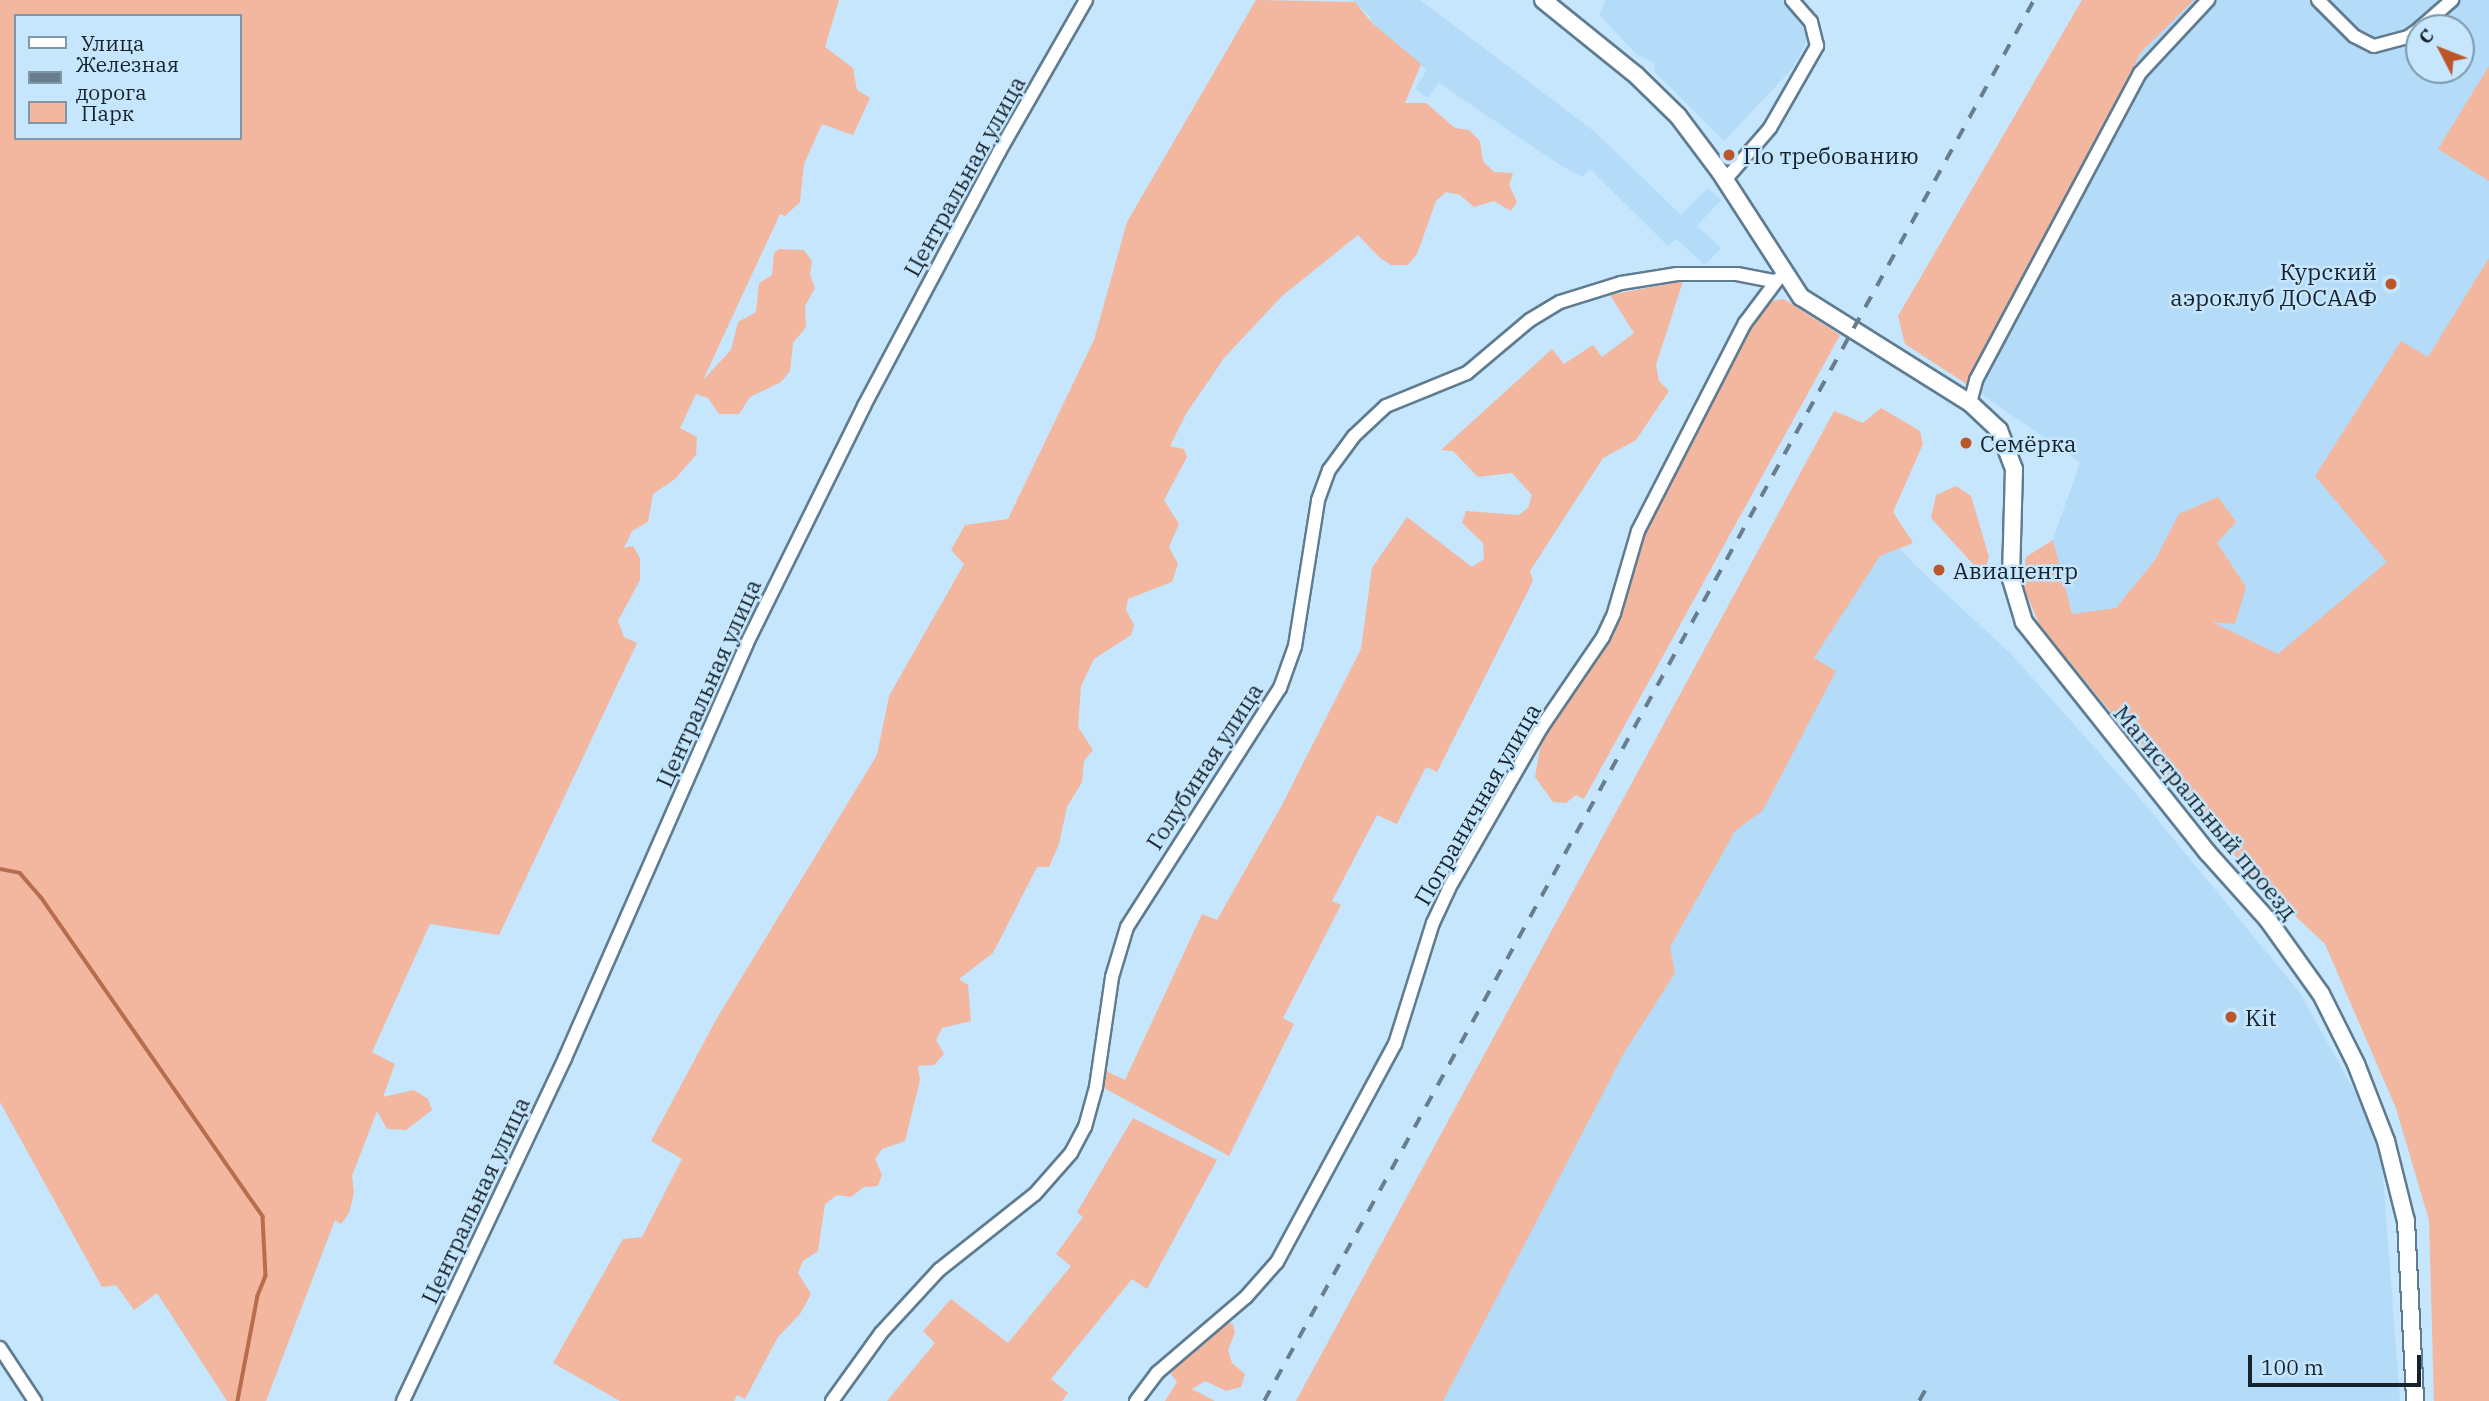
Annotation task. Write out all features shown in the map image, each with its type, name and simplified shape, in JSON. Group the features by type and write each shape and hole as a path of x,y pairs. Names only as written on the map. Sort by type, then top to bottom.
{"main road":[{"name":"Магистральный проезд","path":"1544,0 1658,95 1725,180 1766,247 1779,279 1812,306 1970,403 2000,430 2010,454 2016,494 2011,579 2024,622 2181,820 2268,920 2320,993 2356,1064 2386,1141 2406,1221 2415,1401"}],"street":[{"name":"Центральная улица","path":"403,1401 565,1058 746,645 877,382 1086,0"},
{"path":"1725,180 1782,109 1817,46 1811,22 1792,0"},
{"path":"1970,403 1976,380 2140,73 2208,0"},
{"path":"2318,0 2354,36 2374,46 2405,38"},
{"path":"2436,14 2452,0"},
{"name":"Голубиная улица","path":"832,1401 881,1334 939,1270 1034,1194 1072,1153 1085,1127 1096,1087 1112,978 1126,927 1261,723 1289,671 1318,500 1329,470 1354,436 1386,406 1467,373 1530,320 1560,302 1621,283 1677,274 1737,274 1779,279"},
{"name":"Пограничная улица","path":"1136,1401 1157,1373 1246,1297 1278,1262 1395,1044 1433,923 1449,888 1541,728 1603,637 1615,613 1638,531 1745,323 1779,279"},
{"path":"0,1348 35,1401"}],"shaded area":[{"path":"1352,0 1420,0 1596,133 1681,215 1708,188 1721,200 1697,226 1721,248 1705,265 1676,239 1668,246 1590,169 1582,177 1557,163 1439,83 1428,98 1415,89 1427,70 1371,23 1371,17"},
{"path":"1606,0 1785,0 1809,37 1792,69 1724,141 1655,72 1654,63 1636,54 1599,14"},
{"path":"2194,0 2489,0 2489,1254 2429,1220 2396,1108 2325,943 2232,832 2072,614 2053,540 2080,462 1968,385 2141,52"},
{"path":"1811,454 1916,566 2011,654 2144,803 2300,993 2380,1137 2400,1401 1296,1401"}],"green space":[{"path":"0,0 839,0 825,47 853,68 857,90 870,98 853,135 822,124 804,164 800,202 785,216 780,214 703,380 731,350 738,322 756,312 759,283 772,275 774,253 779,249 804,250 812,261 810,275 815,288 805,306 806,327 793,343 790,371 781,382 750,397 739,414 719,414 708,398 696,394 680,428 697,437 696,455 675,479 653,494 648,522 632,531 624,548 633,546 640,558 640,580 618,621 624,637 637,643 499,935 430,924 372,1052 395,1064 383,1097 414,1090 428,1099 432,1110 406,1130 387,1129 377,1111 352,1176 354,1193 349,1213 341,1224 335,1220 266,1401 227,1401 157,1293 134,1310 116,1285 102,1287 0,1102"},
{"path":"1256,0 1355,2 1372,23 1421,64 1405,103 1426,103 1455,128 1469,130 1480,141 1483,161 1494,172 1513,173 1509,185 1517,202 1511,211 1494,201 1474,207 1460,195 1446,192 1436,201 1417,254 1408,265 1391,265 1380,258 1358,235 1282,296 1224,358 1186,414 1170,446 1184,449 1187,457 1164,500 1179,524 1169,547 1178,564 1172,582 1128,599 1126,610 1134,625 1131,635 1094,659 1081,686 1078,727 1093,750 1084,761 1082,782 1067,807 1059,844 1049,867 1037,867 993,953 959,979 968,985 971,1021 942,1028 936,1040 944,1054 934,1065 918,1066 920,1080 905,1141 882,1149 875,1159 882,1175 878,1186 864,1187 851,1197 837,1195 825,1204 818,1251 803,1261 798,1273 811,1294 800,1314 778,1337 745,1399 737,1395 734,1401 620,1401 553,1363 623,1239 642,1237 682,1159 651,1141 717,1018 877,755 889,696 964,564 951,550 965,525 1008,519 1094,340 1127,222"},
{"path":"2082,0 2194,0 2141,52 1968,385 1905,344 1898,316"},
{"path":"2489,66 2489,181 2438,149"},
{"path":"2489,258 2489,1401 2434,1401 2429,1220 2396,1108 2325,944 2252,875 2158,770 2040,626 2023,586 2026,557 2053,540 2072,614 2116,608 2155,560 2179,514 2218,497 2236,522 2217,543 2246,587 2235,624 2212,622 2278,654 2387,562 2315,476 2401,341 2428,357"},
{"path":"1683,281 1656,365 1659,381 1669,391 1636,440 1603,458 1530,571 1533,581 1437,772 1426,767 1397,824 1377,815 1332,901 1341,905 1283,1018 1294,1024 1229,1156 1104,1088 1106,1071 1125,1080 1202,914 1217,920 1282,805 1361,649 1372,568 1407,517 1472,567 1484,559 1483,543 1462,523 1466,511 1519,515 1528,508 1532,495 1512,473 1478,477 1453,451 1441,450 1552,349 1564,364 1593,345 1602,357 1634,333 1610,295"},
{"path":"1784,299 1840,335 1584,799 1576,795 1566,803 1553,802 1535,777 1541,743 1610,634 1645,532 1753,319 1771,301"},
{"path":"1881,408 1920,431 1923,444 1893,512 1913,543 1880,556 1814,658 1836,671 1763,810 1735,831 1670,947 1675,973 1624,1053 1443,1401 1296,1401 1834,411 1863,423"},
{"path":"1956,486 1971,496 1989,557 1983,575 1931,518 1936,495"},
{"path":"1133,1118 1217,1160 1147,1289 1132,1279 1051,1379 1068,1393 1062,1401 887,1401 935,1343 923,1331 951,1299 1008,1343 1071,1266 1056,1254 1083,1217 1077,1212"},
{"path":"1227,1322 1233,1324 1235,1333 1228,1350 1232,1363 1245,1374 1241,1387 1226,1391 1205,1381 1192,1389 1215,1401 1165,1401 1177,1382 1171,1374 1174,1367"}],"waterway":[{"path":"0,869 20,873 41,897 263,1217 266,1276 258,1296 238,1401"}],"railway":[{"path":"1264,1401 2034,0"},
{"path":"1919,1401 1929,1383"}],"place":[{"name":"По требованию","path":"1729,155"},
{"name":"Курский аэроклуб ДОСААФ","path":"2391,284"},
{"name":"Семёрка","path":"1966,443"},
{"name":"Авиацентр","path":"1939,570"},
{"name":"Kit","path":"2231,1017"}]}
